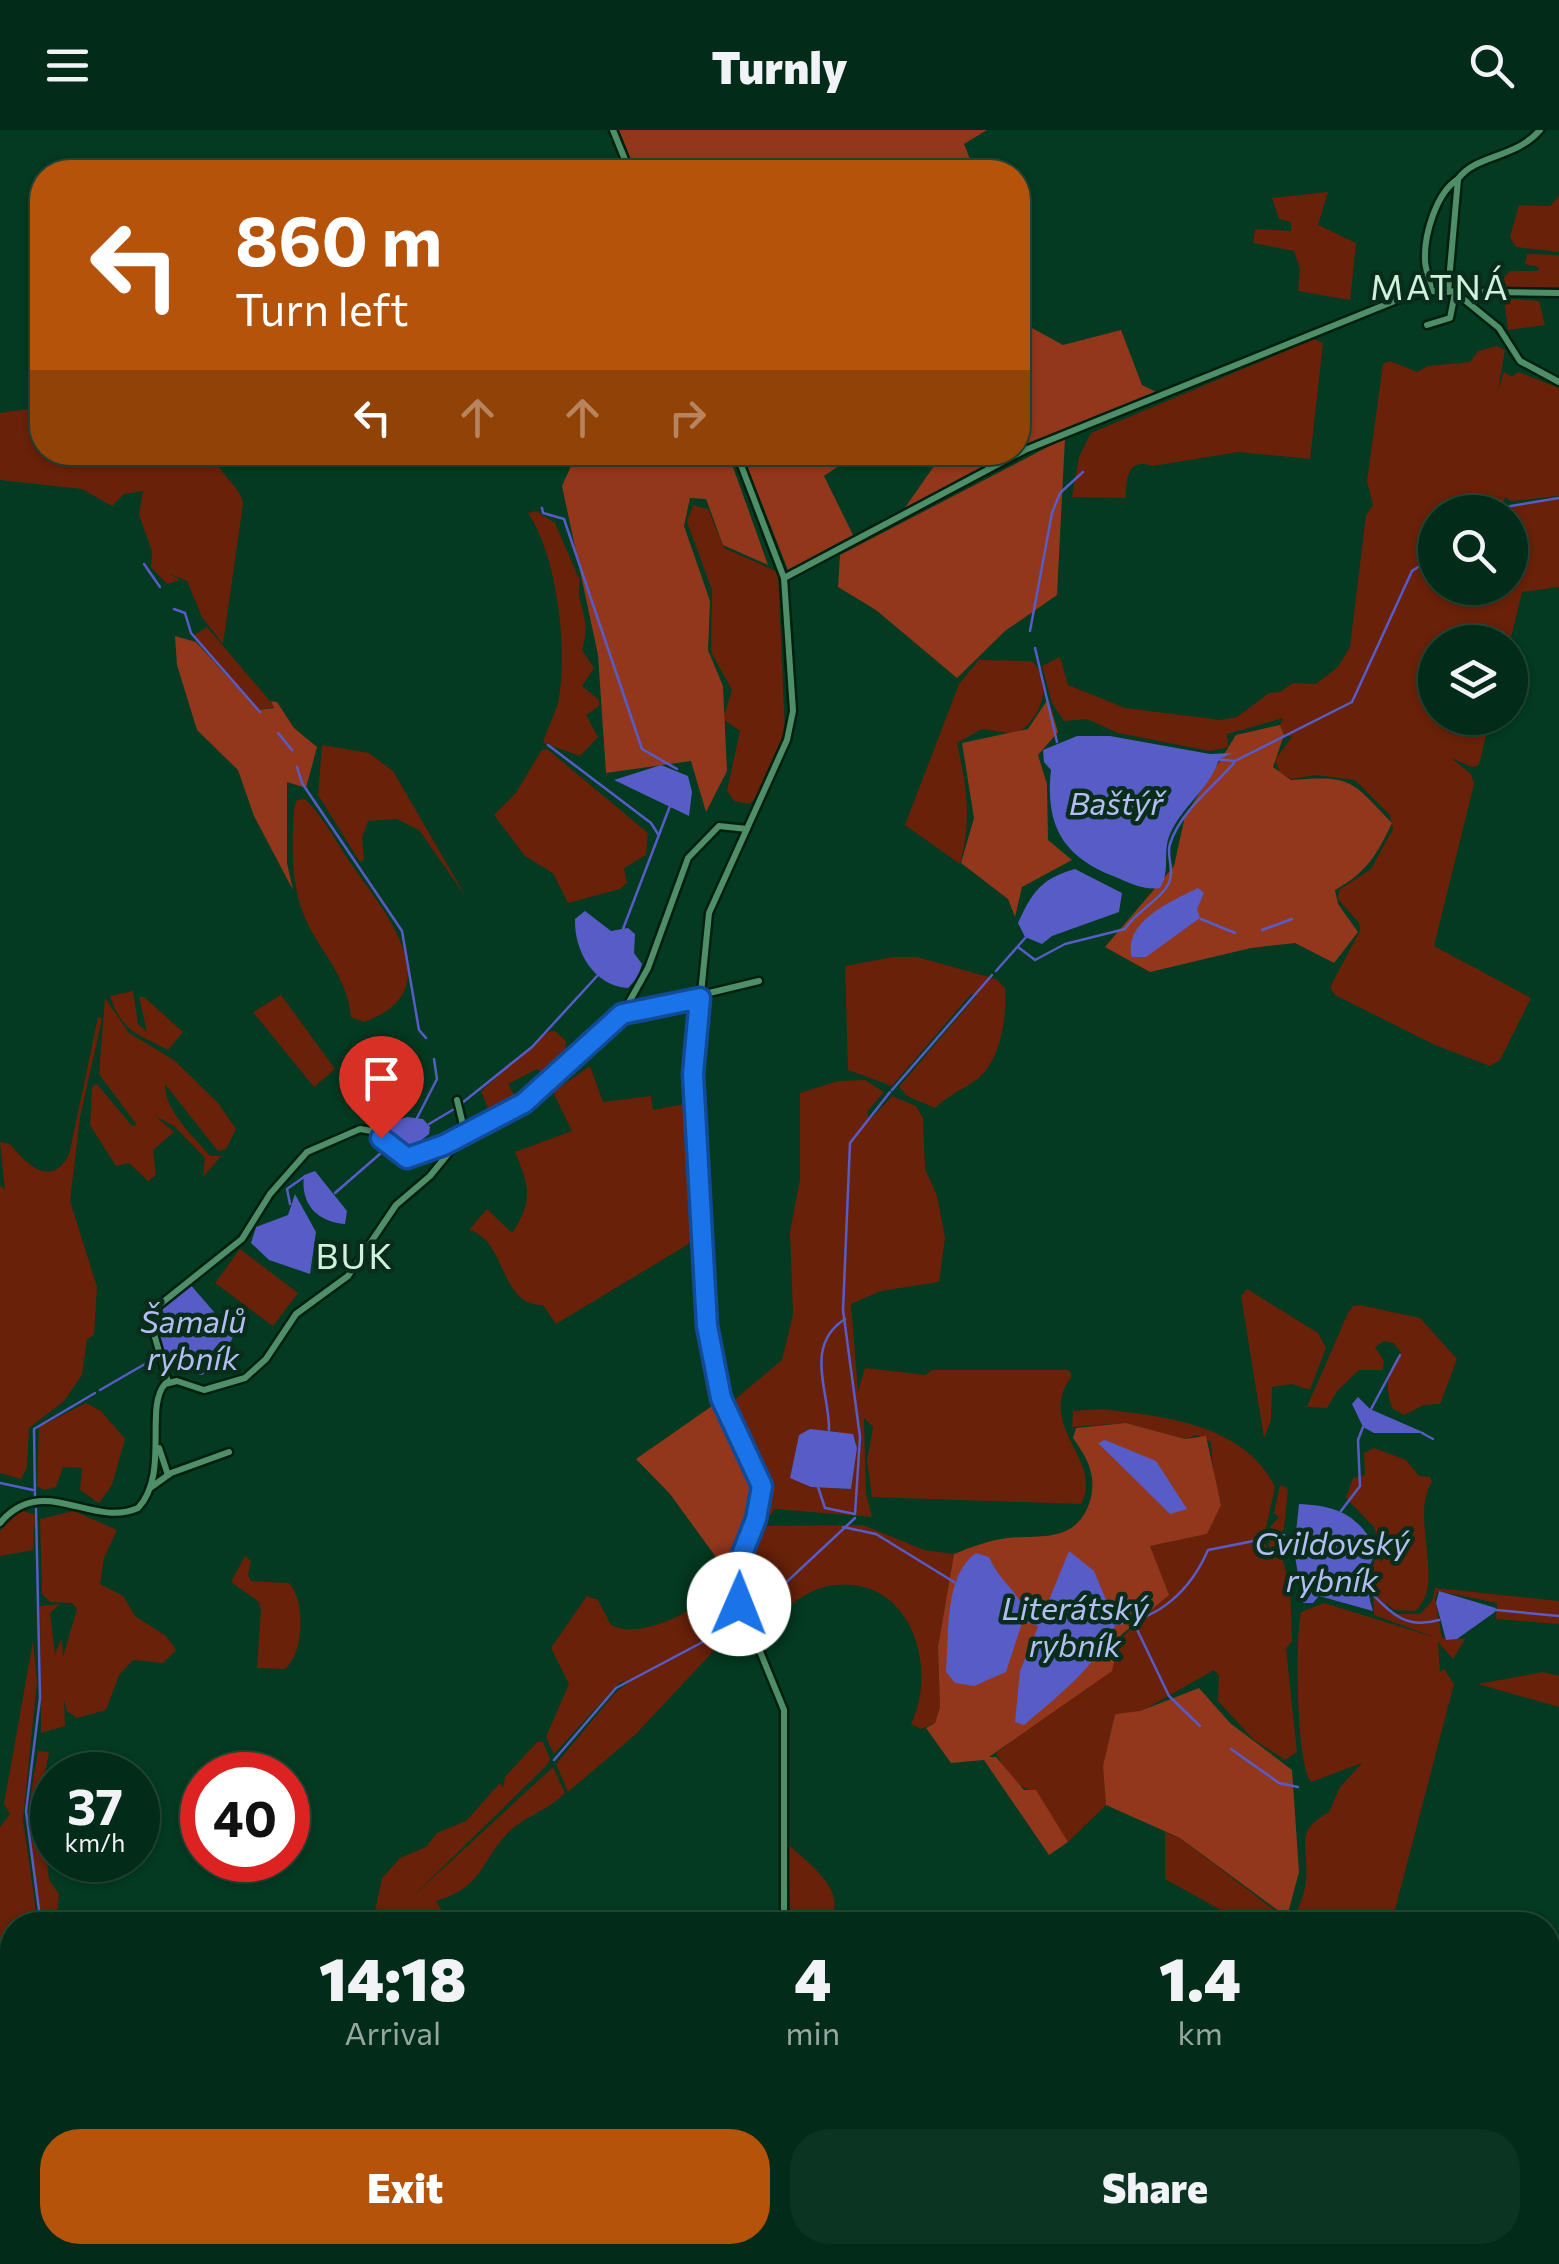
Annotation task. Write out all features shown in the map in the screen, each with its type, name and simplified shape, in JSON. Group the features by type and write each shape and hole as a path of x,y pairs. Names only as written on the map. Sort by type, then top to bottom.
{"street":[{"path":"614,130 625,160"},
{"path":"1431,291 1424,254 1442,198 1474,164 1508,154 1540,130"},
{"path":"1427,325 1450,318 1458,179"},
{"path":"1030,448 1397,300 1431,291 1559,294"},
{"path":"1451,292 1499,328 1520,361 1559,382"},
{"path":"741,465 784,578 791,728 709,913 693,1074 707,1326 721,1398 762,1486 734,1588 779,1688 784,1710 784,1912"},
{"path":"784,578 996,465"},
{"path":"168,1382 152,1327 158,1306 244,1238 270,1194 307,1152 360,1129 372,1131 407,1158 524,1103 551,1083 622,1014 648,968 688,858 719,826 747,828"},
{"path":"622,1014 759,982"},
{"path":"457,1105 465,1134"},
{"path":"168,1382 204,1390 232,1386 258,1368 296,1314 348,1276 396,1205 430,1176 465,1134"},
{"path":"0,1523 20,1506 41,1501 61,1500 124,1514 142,1504 158,1447 157,1397 168,1382"},
{"path":"158,1447 168,1475"},
{"path":"148,1489 168,1475 230,1452"}],"shaded area":[{"path":"619,130 987,130 964,144 970,160 631,160"},
{"path":"1328,192 1318,225 1356,243 1350,300 1298,291 1300,269 1294,251 1253,243 1255,229 1291,231 1291,222 1279,219 1272,198"},
{"path":"1559,196 1559,252 1516,247 1510,237 1519,205 1550,206"},
{"path":"1527,254 1559,255 1559,289 1504,287 1502,280 1510,271 1538,271 1539,267 1525,264"},
{"path":"1504,298 1539,301 1545,325 1508,330"},
{"path":"1030,329 1063,345 1121,330 1142,385 1156,392 1030,452"},
{"path":"1314,339 1323,343 1310,459 1238,452 1153,466 1144,464 1130,472 1126,498 1072,497 1079,457 1091,433"},
{"path":"1497,346 1505,350 1498,390 1504,372 1512,377 1518,372 1559,388 1559,496 1528,499 1528,495 1418,495 1418,605 1519,605 1514,625 1418,625 1418,735 1486,735 1479,765 1472,767 1451,758 1471,774 1474,784 1434,946 1531,998 1500,1060 1490,1066 1435,1045 1335,995 1330,987 1360,931 1359,923 1338,899 1339,890 1371,869 1393,829 1390,815 1355,780 1316,775 1292,779 1280,773 1275,760 1292,737 1284,735 1280,725 1283,718 1227,734 1228,747 1210,751 1118,733 1087,719 1064,721 1052,703 1042,666 1060,657 1068,685 1125,708 1221,720 1237,717 1269,693 1280,692 1293,683 1316,684 1338,667 1350,647 1366,515 1373,505 1367,481 1383,364 1390,361 1417,372 1428,366 1470,362 1478,351"},
{"path":"30,409 30,465 219,465 243,504 223,644 202,617 187,581 170,574 180,580 167,584 151,567 152,551 139,515 143,491 124,494 112,506 82,489 0,480 0,413"},
{"path":"1065,438 1057,595 1005,631 957,678 876,610 838,587 840,555 1013,465 1030,465 1030,456"},
{"path":"572,465 732,465 768,565 723,545 706,499 690,498 684,526 710,601 708,650 723,686 727,771 706,812 691,761 606,773 598,655 562,486"},
{"path":"747,465 840,465 824,476 853,535 788,570"},
{"path":"935,465 1001,465 902,512"},
{"path":"1559,499 1559,587 1528,591 1528,503"},
{"path":"693,505 708,509 724,548 778,572 785,732 756,798 749,804 734,801 727,791 740,731 723,719 732,690 711,652 712,590 687,522"},
{"path":"536,511 555,523 580,581 579,597 585,619 582,650 594,668 582,686 599,700 599,706 586,715 598,737 580,756 543,743 559,698 562,654 553,577 528,513"},
{"path":"207,627 275,707 258,710 194,635"},
{"path":"175,636 196,642 258,710 274,708 271,701 277,702 294,728 317,747 306,788 287,782 287,863 293,890 254,816 238,770 197,730 177,665"},
{"path":"979,660 1032,661 1039,670 1043,691 1038,711 1016,734 982,729 957,743 967,804 960,864 905,825 959,684"},
{"path":"1048,699 1058,732 1038,755 1047,784 1048,840 1072,860 1022,887 1015,917 1008,899 961,863 974,818 962,743 1028,729"},
{"path":"1280,725 1284,735 1273,767 1291,780 1327,779 1349,784 1368,797 1392,823 1370,862 1335,890 1338,904 1358,932 1334,963 1295,943 1251,948 1150,972 1105,947 1174,866 1185,816 1236,735"},
{"path":"322,745 369,753 393,771 466,897 419,830 397,819 368,821 362,838 364,860 360,862 318,795"},
{"path":"547,749 648,833 646,855 624,868 627,883 620,889 568,903 553,873 525,856 494,815 516,793 541,751"},
{"path":"305,799 387,915 407,964 406,987 392,1006 364,1022 351,1017 339,976 300,904 293,864 293,823 297,800"},
{"path":"917,957 996,979 1005,988 1003,1025 991,1062 976,1080 935,1108 907,1096 899,1087 977,995 971,994 892,1086 848,1070 845,966"},
{"path":"133,991 138,1024 147,1032 139,997 144,997 183,1032 168,1050 133,1031 120,1018 110,996"},
{"path":"281,995 335,1069 314,1087 253,1012"},
{"path":"105,998 129,1033 174,1060 218,1103 236,1129 226,1149 218,1151 165,1084 169,1103 181,1122 210,1156 221,1156 203,1177 205,1158 174,1126 155,1116 174,1132 153,1150 156,1175 148,1181 129,1163 116,1166 90,1125 92,1087 97,1084 132,1126 137,1125 99,1074"},
{"path":"98,1017 102,1019 80,1117 70,1201 97,1287 94,1335 87,1339 82,1375 64,1401 29,1428 27,1467 21,1479 0,1473 0,1185 5,1190 0,1142 10,1144 39,1170 46,1172 62,1165 69,1155"},
{"path":"555,1031 566,1041 565,1051 571,1058 551,1077 537,1069 508,1084 516,1098 490,1114 481,1091 548,1032"},
{"path":"590,1066 603,1102 651,1096 653,1110 690,1103 697,1234 687,1245 556,1324 543,1305 518,1295 490,1246 469,1230 487,1209 512,1233 527,1194 515,1152 572,1131 553,1092"},
{"path":"865,1080 884,1092 867,1112 870,1120 892,1096 916,1106 923,1118 925,1169 937,1196 945,1238 939,1282 881,1291 851,1304 858,1391 865,1368 925,1375 932,1370 1069,1370 1072,1376 1062,1394 1061,1411 1084,1473 1086,1488 1081,1504 872,1497 867,1461 873,1427 864,1418 866,1494 872,1517 774,1509 771,1515 764,1515 766,1480 732,1402 782,1360 793,1315 790,1232 800,1179 800,1093 838,1081","holes":["856,1439 850,1489 811,1487"]},
{"path":"240,1249 298,1293 273,1326 215,1283"},
{"path":"1247,1289 1318,1333 1326,1348 1310,1390 1292,1384 1272,1387 1271,1420 1264,1438 1241,1296"},
{"path":"1353,1306 1420,1318 1457,1359 1440,1404 1424,1405 1404,1415 1392,1408 1388,1379 1401,1353 1394,1343 1384,1341 1375,1347 1384,1361 1383,1370 1359,1370 1337,1391 1327,1408 1307,1407 1347,1315"},
{"path":"722,1399 755,1480 750,1518 729,1575 670,1494 636,1459"},
{"path":"86,1403 101,1411 125,1439 112,1485 99,1503 80,1490 82,1468 63,1467 56,1487 44,1490 37,1486 39,1427"},
{"path":"1101,1409 1175,1420 1223,1436 1244,1449 1275,1487 1264,1537 1268,1559 1271,1526 1279,1517 1274,1513 1280,1485 1288,1489 1284,1529 1276,1537 1290,1586 1292,1642 1286,1648 1297,1752 1285,1760 1254,1740 1218,1701 1219,1675 1214,1670 1140,1712 1115,1714 1103,1766 1106,1805 1068,1842 1032,1791 1011,1781 996,1753 1042,1716 1168,1595 1150,1546 1207,1534 1221,1502 1214,1486 1211,1442 1197,1435 1185,1439 1126,1423 1072,1427 1073,1411"},
{"path":"1126,1423 1185,1439 1206,1436 1221,1505 1207,1534 1150,1546 1169,1595 1121,1635 1112,1671 989,1757 996,1757 1024,1790 1036,1790 1068,1842 1049,1855 984,1760 951,1763 926,1728 935,1723 940,1707 938,1647 954,1554 1001,1539 1056,1534 1075,1525 1089,1504 1092,1485 1087,1461 1073,1438 1076,1428"},
{"path":"1374,1448 1406,1460 1419,1476 1430,1477 1432,1482 1424,1513 1428,1585 1424,1600 1415,1611 1394,1610 1385,1602 1393,1614 1420,1614 1432,1601 1435,1588 1559,1601 1559,1624 1496,1619 1497,1603 1438,1591 1435,1598 1442,1638 1465,1639 1453,1659 1438,1642 1440,1672 1444,1669 1454,1684 1394,1912 1296,1912 1305,1885 1307,1833 1329,1812 1340,1787 1362,1763 1311,1782 1306,1771 1298,1700 1301,1612 1324,1603 1437,1638 1374,1615 1372,1567 1379,1552 1383,1553 1380,1563 1395,1545 1385,1539 1381,1548 1374,1527 1346,1498 1353,1478 1365,1475 1364,1453"},
{"path":"20,1510 35,1515 33,1550 0,1556 0,1531"},
{"path":"74,1511 117,1530 104,1558 100,1584 123,1596 135,1616 166,1636 176,1650 163,1663 133,1660 119,1675 106,1710 77,1718 67,1711 64,1700 65,1726 41,1733 40,1606 60,1604 50,1613 55,1654 62,1638 63,1657 77,1609 72,1603 50,1602 42,1594 40,1519"},
{"path":"863,1525 924,1550 954,1554 938,1647 940,1707 935,1723 921,1729 911,1724 919,1701 919,1652 912,1630 899,1610 882,1595 861,1586 824,1587 793,1603 757,1633 746,1606 744,1567 760,1526"},
{"path":"245,1556 251,1561 251,1581 289,1583 298,1602 299,1640 285,1669 257,1668 259,1602 231,1582"},
{"path":"724,1576 750,1638 734,1636 720,1644 636,1734 568,1792 556,1764 616,1692 634,1679 619,1683 554,1754 546,1737 569,1684 551,1648 587,1596 598,1600 611,1625 639,1629 690,1609 705,1599"},
{"path":"33,1641 37,1682 23,1819 36,1912 0,1912 0,1827 10,1814 4,1804"},
{"path":"1543,1672 1559,1676 1559,1707 1478,1684"},
{"path":"1199,1688 1230,1723 1292,1770 1299,1872 1288,1912 1280,1912 1180,1838 1106,1805 1103,1766 1115,1714 1140,1711"},
{"path":"537,1742 543,1742 550,1759 547,1765 412,1897 553,1767 565,1793 513,1828 474,1880 436,1901 441,1912 375,1912 382,1878 400,1858 426,1847 437,1833 466,1821 500,1783 503,1788 505,1777"},
{"path":"30,1799 30,1848 26,1823"},
{"path":"1165,1832 1180,1838 1277,1912 1225,1912 1165,1879"},
{"path":"787,1843 828,1885 835,1906 833,1912 790,1912"},
{"path":"35,1882 50,1882 59,1894 57,1912 40,1912"}],"water":[{"name":"Baštýř","path":"1077,736 1110,736 1210,754 1233,753 1219,759 1175,824 1160,888 1136,885 1095,868 1069,848 1061,836 1051,807 1051,770 1044,762 1043,750"},
{"path":"661,765 688,776 692,792 689,816 614,780"},
{"path":"1075,869 1122,893 1119,912 1052,936 1042,944 1025,937 1018,923 1033,895 1054,877"},
{"path":"1198,888 1204,893 1197,909 1200,918 1146,957 1132,957 1131,944 1142,923 1163,906"},
{"path":"585,911 611,931 628,928 635,934 634,953 642,964 638,977 628,988 605,981 582,954 575,919"},
{"path":"407,1117 423,1119 430,1127 429,1134 405,1153 388,1143 379,1126"},
{"path":"315,1171 347,1211 345,1224 326,1220 308,1203 304,1175"},
{"path":"295,1194 316,1232 310,1274 269,1260 251,1243 256,1227 288,1215"},
{"name":"Šamalů rybník","path":"189,1283 234,1335 217,1369 201,1375 166,1364 158,1337 162,1310"},
{"path":"1358,1397 1370,1409 1425,1433 1374,1433 1363,1427 1352,1404"},
{"path":"810,1429 853,1434 857,1448 851,1489 811,1487 790,1478 799,1435"},
{"path":"1105,1440 1156,1461 1187,1509 1170,1514 1098,1443"},
{"name":"Cvildovský rybník","path":"1299,1504 1336,1510 1355,1521 1370,1538 1377,1550 1368,1580 1373,1611 1319,1596 1313,1603 1303,1603 1294,1551"},
{"name":"Literátský rybník","path":"1069,1551 1094,1571 1116,1624 1088,1667 1024,1725 1015,1722 1020,1671"},
{"path":"976,1553 989,1557 1026,1611 1006,1672 974,1686 955,1683 946,1672 953,1591 958,1576"},
{"path":"1439,1591 1496,1608 1495,1612 1457,1639 1446,1640 1436,1603"}],"waterway":[{"path":"1030,631 1052,513 1060,493 1083,472"},
{"path":"1528,503 1559,498"},
{"path":"542,508 543,513 564,519 642,749 677,769"},
{"path":"144,564 160,587"},
{"path":"1215,759 1235,761 1352,702 1412,571 1418,567"},
{"path":"174,609 185,613 191,633 260,712"},
{"path":"1035,648 1057,742"},
{"path":"278,733 292,750"},
{"path":"548,745 651,823 658,834"},
{"path":"1018,947 1035,960 1065,944 1125,929 1169,883 1169,849 1181,821 1234,763"},
{"path":"297,767 302,783 402,931 419,1030 426,1038"},
{"path":"623,929 670,806"},
{"path":"1201,919 1235,933"},
{"path":"1262,930 1292,919"},
{"path":"996,971 1026,937"},
{"path":"462,1103 532,1047 598,975"},
{"path":"892,1090 992,975"},
{"path":"416,1120 437,1079 434,1059"},
{"path":"818,1487 825,1508 855,1514 860,1437 843,1310 850,1143 890,1092"},
{"path":"429,1124 456,1108"},
{"path":"335,1193 389,1146"},
{"path":"290,1204 287,1189 304,1177"},
{"path":"829,1430 822,1356 832,1330 845,1319"},
{"path":"1370,1411 1400,1355"},
{"path":"100,1390 157,1357"},
{"path":"35,1497 34,1429 95,1393"},
{"path":"1341,1511 1360,1486 1358,1440 1363,1427"},
{"path":"1422,1433 1433,1439"},
{"path":"0,1483 33,1490"},
{"path":"36,1509 40,1698 26,1811 39,1912"},
{"path":"748,1618 855,1518"},
{"path":"843,1527 876,1534 954,1582"},
{"path":"1115,1624 1146,1616 1172,1600 1193,1577 1208,1550 1284,1535"},
{"path":"1367,1589 1406,1620 1439,1620"},
{"path":"1496,1610 1559,1616"},
{"path":"1022,1619 1038,1625"},
{"path":"554,1760 616,1688 744,1620"},
{"path":"1133,1621 1169,1696 1200,1726"},
{"path":"1231,1749 1279,1783 1298,1787"}],"district":[{"name":"MATNÁ","path":"1440,285"},
{"name":"BUK","path":"355,1254"}],"route":[{"path":"381,1138 407,1158 444,1145 524,1103 551,1083 622,1014 700,998 693,1074 707,1326 721,1398 762,1486 756,1519 735,1572 739,1604"}]}
